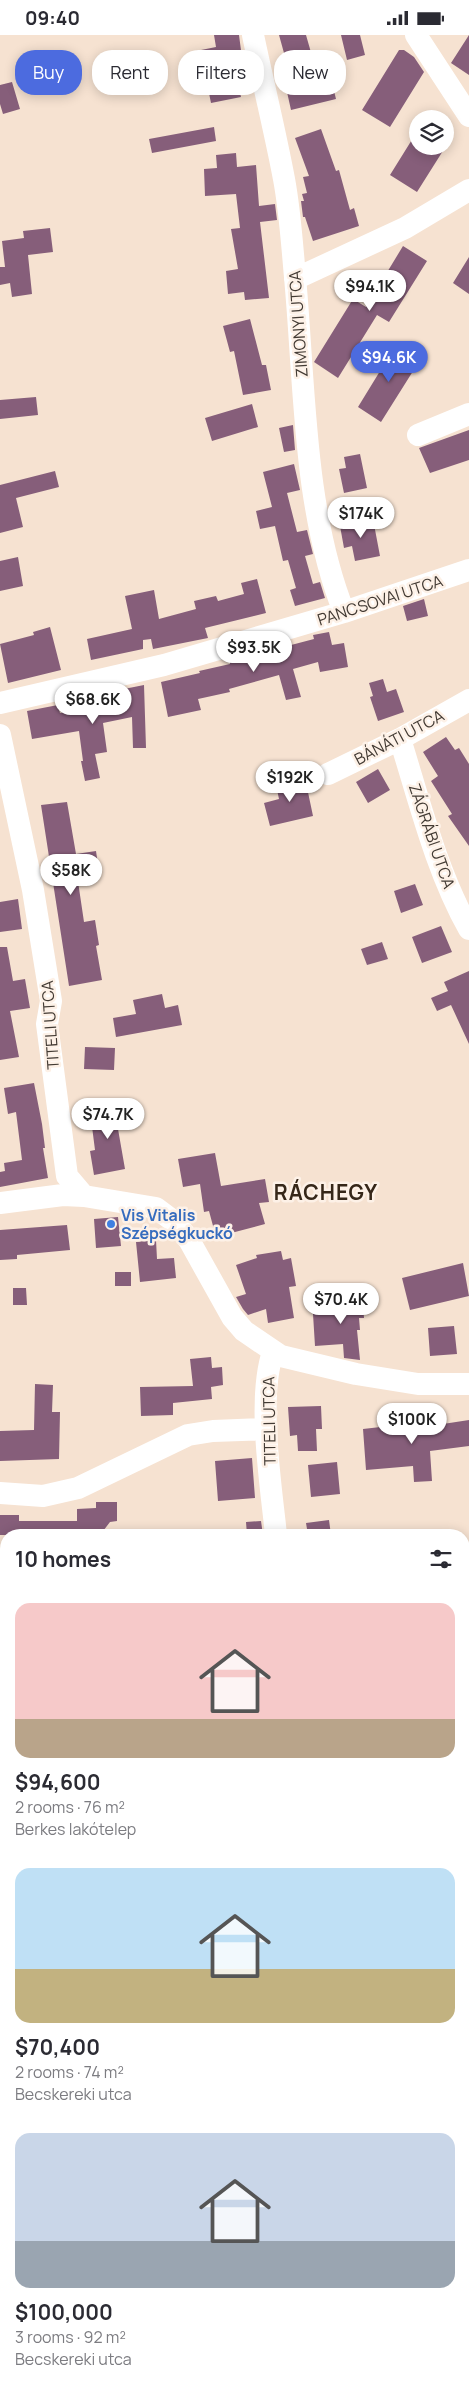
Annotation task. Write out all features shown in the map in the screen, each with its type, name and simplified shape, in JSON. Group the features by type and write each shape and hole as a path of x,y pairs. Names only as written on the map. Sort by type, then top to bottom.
{"street":[{"name":"ZIMONYI UTCA","path":"253,35 284,181 296,279 303,391 317,511 338,596 344,612"},
{"path":"416,35 469,116"},
{"path":"296,279 405,228 469,190"},
{"path":"418,435 469,414"},
{"name":"PANCSOVAI UTCA","path":"0,703 164,665 344,612 469,570"},
{"name":"BÁNÁTI UTCA","path":"328,774 400,739 469,700"},
{"name":"TITELI UTCA","path":"0,735 33,890 51,1001 47,1024 68,1176 84,1196 156,1208 176,1223 189,1240 232,1317 244,1331 273,1352 268,1365 266,1429 275,1529"},
{"name":"ZÁGRÁBI UTCA","path":"400,739 442,870 456,906 469,929"},
{"path":"0,1203 63,1195 84,1196"},
{"path":"273,1352 280,1356 356,1374 418,1384 469,1384"},
{"path":"0,1493 43,1496 78,1488 188,1435 213,1431 266,1429"}],"building":[{"path":"214,35 239,35 241,50 201,50 216,47"},
{"path":"279,35 306,35 310,50 283,50"},
{"path":"341,35 360,35 365,55 347,60"},
{"path":"469,35 469,75 451,63"},
{"path":"399,50 404,50 414,57 424,72 390,127 362,110"},
{"path":"12,82 20,109 3,114 0,104 0,85"},
{"path":"209,95 241,95 241,97 211,103"},
{"path":"288,95 335,95 336,99 291,110"},
{"path":"214,127 216,141 152,153 149,139"},
{"path":"321,129 336,171 339,170 350,210 354,208 359,226 313,241 305,217 303,217 301,201 304,201 302,194 307,193 303,177 309,176 295,138"},
{"path":"409,144 409,155 440,155 417,192 390,175"},
{"path":"236,153 237,167 256,165 259,206 275,204 277,220 260,222 269,298 245,300 244,292 228,294 226,271 238,269 231,229 240,228 236,194 205,196 204,169 217,168 216,155"},
{"path":"50,228 53,252 28,255 32,294 12,297 10,283 0,285 0,267 5,267 2,241 24,238 23,231"},
{"path":"403,246 427,261 389,322 377,315 338,378 314,362 353,299 366,307"},
{"path":"469,257 469,294 453,283"},
{"path":"250,319 262,365 266,365 271,390 243,395 234,351 230,352 223,326"},
{"path":"396,345 420,360 381,422 358,407"},
{"path":"36,397 38,415 0,419 0,400"},
{"path":"252,404 258,427 212,441 205,418"},
{"path":"293,425 295,450 284,452 279,428"},
{"path":"469,430 469,460 430,473 419,448"},
{"path":"360,454 367,488 344,493 339,469 346,468 344,457"},
{"path":"294,464 300,490 287,493 297,532 307,530 313,554 305,556 313,584 320,582 325,598 295,606 290,590 296,588 288,560 283,561 275,526 260,529 256,511 272,507 263,472"},
{"path":"55,471 59,487 16,498 23,527 0,533 0,485"},
{"path":"373,519 380,556 355,561 352,546 344,548 340,526"},
{"path":"18,557 23,586 0,591 0,561"},
{"path":"257,579 266,613 205,628 208,638 153,649 151,639 143,640 143,649 91,660 87,639 132,629 125,596 154,590 159,619 196,609 194,601 216,596 218,601 244,594 241,583"},
{"path":"424,599 428,616 407,621 403,606"},
{"path":"50,627 61,670 8,683 0,644 34,635 33,632"},
{"path":"329,632 332,645 344,643 348,667 320,672 318,662 293,669 301,697 286,700 279,675 229,689 230,692 198,699 201,710 168,717 161,682 200,673 199,671 230,664 230,661 314,639 313,635"},
{"path":"383,679 387,692 396,689 404,712 378,721 370,697 373,696 369,683"},
{"path":"144,685 146,748 133,748 132,717 103,723 107,752 95,754 100,778 85,781 81,761 83,761 79,731 32,739 27,711 58,705 60,713 117,705 114,691"},
{"path":"446,737 455,750 459,748 469,764 469,846 448,816 452,814 431,781 438,776 423,752"},
{"path":"378,769 390,790 368,803 356,782"},
{"path":"305,778 313,816 270,826 264,803 279,799 276,785"},
{"path":"67,802 76,854 96,851 98,865 76,868 84,922 95,920 99,945 96,946 102,980 69,986 41,805"},
{"path":"415,884 423,905 401,913 394,891"},
{"path":"18,899 22,929 0,932 0,902"},
{"path":"441,926 452,952 422,963 412,937"},
{"path":"382,942 388,959 367,965 361,949"},
{"path":"0,947 7,947 13,981 25,979 30,1008 10,1011 19,1057 0,1060"},
{"path":"469,971 469,1044 451,1005 437,1011 431,998 448,991 444,982"},
{"path":"162,994 165,1008 178,1005 182,1025 116,1037 113,1018 136,1014 133,1000"},
{"path":"85,1047 115,1048 114,1070 84,1069"},
{"path":"34,1083 42,1124 45,1148 43,1148 48,1178 0,1187 0,1172 5,1171 4,1163 22,1160 16,1112 8,1114 4,1088"},
{"path":"126,1108 128,1128 118,1129 125,1169 94,1175 90,1151 95,1150 90,1111"},
{"path":"215,1153 221,1186 265,1179 269,1202 259,1203 265,1224 216,1237 209,1211 204,1212 200,1184 183,1187 178,1159"},
{"path":"118,1217 121,1246 96,1248 94,1219"},
{"path":"67,1225 70,1250 17,1255 17,1259 0,1260 0,1230"},
{"path":"156,1240 157,1259 174,1258 176,1278 140,1282 136,1242"},
{"path":"281,1251 283,1260 291,1258 296,1286 289,1287 294,1318 268,1323 266,1309 248,1315 236,1297 246,1294 236,1265 257,1258 256,1255"},
{"path":"463,1263 469,1296 410,1310 402,1278"},
{"path":"115,1272 131,1272 131,1286 115,1286"},
{"path":"13,1288 26,1288 27,1305 13,1305"},
{"path":"362,1292 364,1318 359,1318 360,1330 357,1330 360,1360 344,1358 343,1344 315,1346 313,1314 339,1312 337,1294"},
{"path":"454,1326 457,1354 430,1356 428,1328"},
{"path":"211,1357 212,1368 222,1367 223,1385 211,1387 212,1399 173,1403 173,1415 141,1416 140,1387 193,1386 190,1359"},
{"path":"35,1384 53,1385 52,1412 60,1412 59,1459 0,1461 0,1431 34,1430"},
{"path":"321,1406 322,1429 316,1429 317,1451 298,1451 297,1435 290,1436 288,1407"},
{"path":"442,1420 443,1424 469,1420 469,1446 430,1451 432,1481 414,1482 413,1466 366,1470 363,1429"},
{"path":"252,1458 255,1498 218,1501 215,1461"},
{"path":"337,1462 340,1494 311,1497 308,1465"},
{"path":"96,1502 117,1502 117,1521 110,1522 105,1529 0,1529 0,1515 19,1515 19,1521 77,1521 77,1509 96,1508"},
{"path":"329,1520 330,1529 307,1529 306,1523"},
{"path":"261,1521 262,1529 247,1529 246,1522"}],"place":[{"name":"Vis Vitalis Szépségkuckó","path":"111,1224"}],"district":[{"name":"RÁCHEGY","path":"326,1193"}]}
